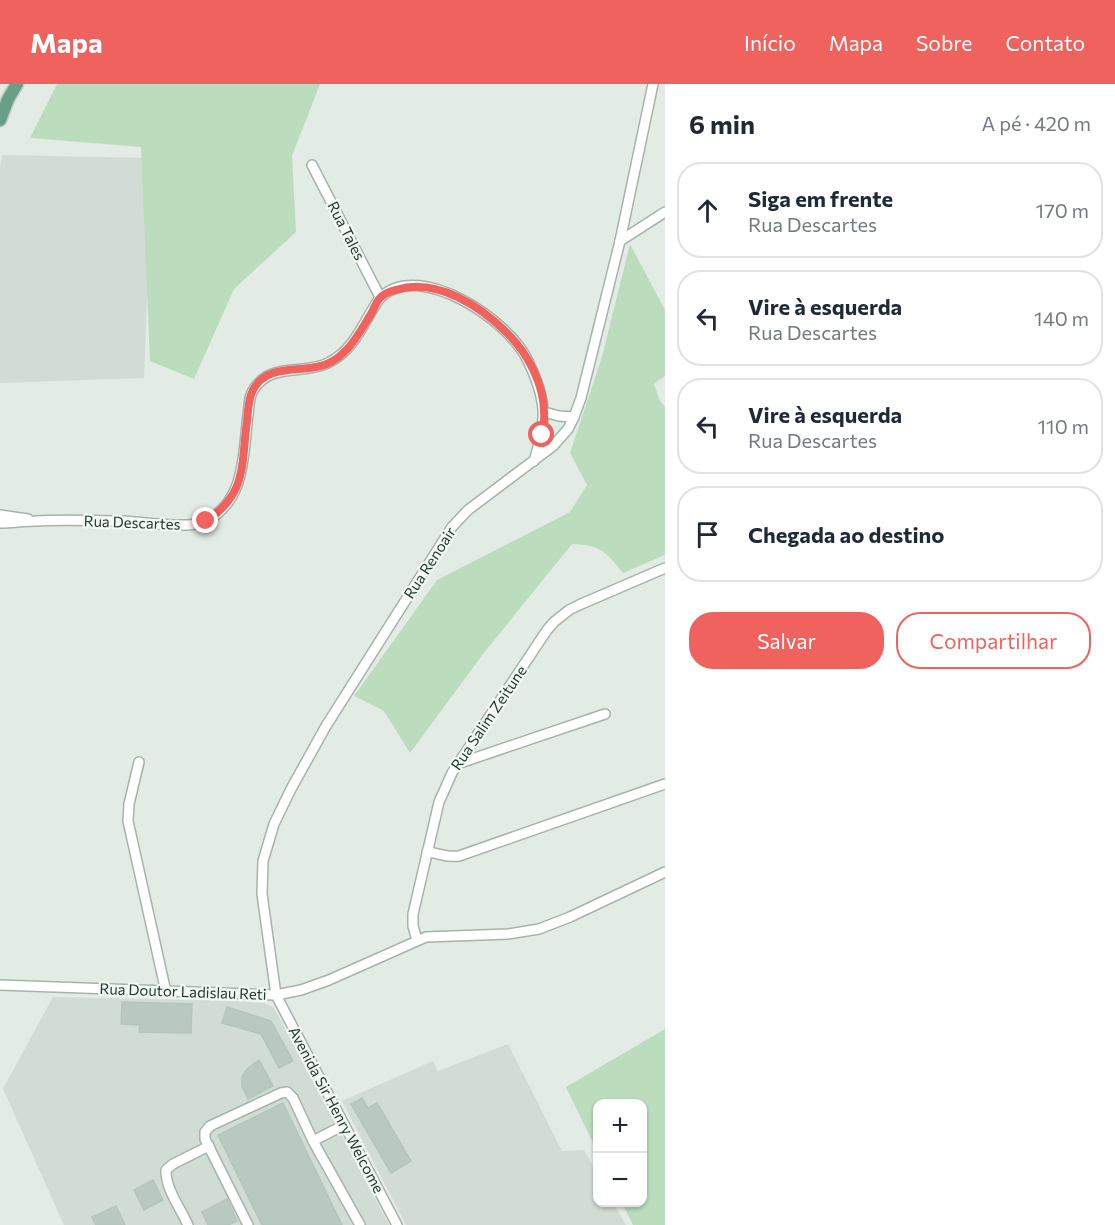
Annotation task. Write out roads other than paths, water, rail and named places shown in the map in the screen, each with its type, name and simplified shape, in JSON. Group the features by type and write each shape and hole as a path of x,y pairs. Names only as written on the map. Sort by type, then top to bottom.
{"main road":[{"path":"0,120 16,84"}],"street":[{"name":"Rua Renoair","path":"276,995 262,894 263,861 274,824 326,726 452,527 468,510 553,446 568,429 581,398 620,241 653,84"},
{"name":"Rua Tales","path":"312,165 380,297"},
{"path":"620,241 665,212"},
{"path":"380,297 404,287 432,288 478,308 501,326 526,357 536,376 544,412 542,435 534,461"},
{"name":"Rua Descartes","path":"0,523 36,520 187,525 206,521 221,511 239,483 253,389 266,376 285,370 306,369 326,364 345,353 357,338 380,297"},
{"path":"544,412 574,417"},
{"name":"Rua Descartes","path":"0,515 36,520"},
{"name":"Rua Salim Zeitune","path":"417,940 413,926 413,914 442,793 452,773 547,630 569,610 665,567"},
{"path":"460,763 605,714"},
{"path":"139,762 129,804 128,821 166,992"},
{"path":"427,852 450,857 459,856 665,784"},
{"name":"Rua Doutor Ladislau Reti","path":"0,985 276,995 301,990 329,980 417,940 436,936 508,934 539,929 570,917 665,872"},
{"name":"Avenida Sir Henry Welcome","path":"276,995 397,1225"},
{"path":"248,1225 205,1139 205,1132 210,1126 286,1092 293,1098 313,1141 360,1225"},
{"path":"313,1141 344,1125"},
{"path":"188,1225 171,1191 166,1170 173,1164 209,1146"}]}
